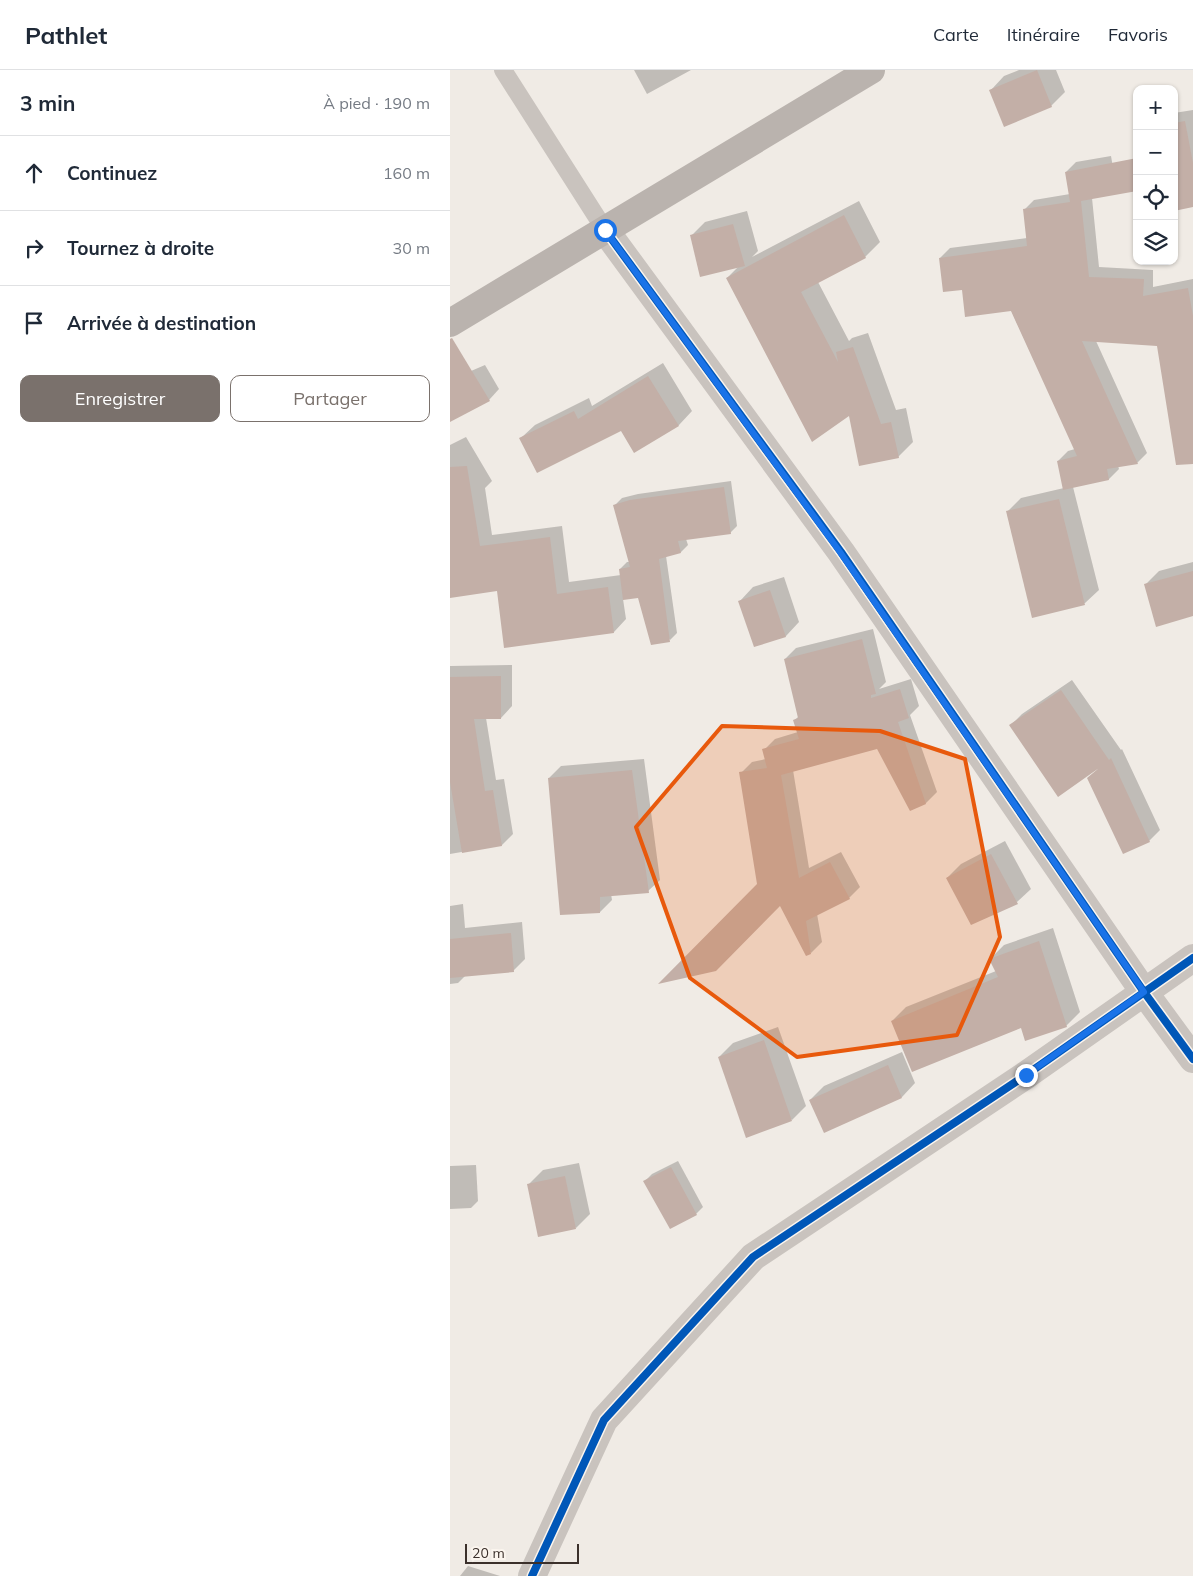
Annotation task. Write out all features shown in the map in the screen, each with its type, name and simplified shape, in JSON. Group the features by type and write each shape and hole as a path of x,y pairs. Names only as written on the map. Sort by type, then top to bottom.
{"street":[{"path":"450,323 871,70"},
{"path":"605,230 840,552 1144,992 1193,1059"},
{"path":"532,1576 604,1420 753,1258 1026,1075 1193,958"}],"lane":[{"path":"503,70 605,230"}],"highlighted area":[{"path":"722,726 880,731 965,759 1000,937 957,1035 797,1057 690,978 636,827"}],"building":[{"path":"1037,70 1052,107 1004,127 989,90"},
{"path":"1185,121 1193,163 1193,207 1178,210 1178,130 1178,122"},
{"path":"1133,159 1133,192 1081,201 1089,277 1144,279 1143,296 1188,288 1193,316 1193,464 1176,465 1157,346 1082,341 1138,464 1107,469 1109,480 1063,490 1057,461 1077,456 1011,311 965,317 962,290 943,292 939,258 1027,246 1023,209 1070,202 1065,172"},
{"path":"844,215 866,258 801,292 838,362 836,352 853,347 881,424 891,422 899,458 859,466 849,416 812,442 726,278"},
{"path":"733,224 745,266 700,277 690,235"},
{"path":"452,338 490,401 450,422 450,339"},
{"path":"648,376 679,426 634,453 621,431 537,473 519,438 574,411 578,419"},
{"path":"467,466 480,546 550,537 557,594 608,587 614,633 504,648 497,591 450,598 450,467"},
{"path":"724,487 731,534 678,541 681,553 659,559 670,642 651,645 638,598 623,600 619,569 630,567 613,505 630,500"},
{"path":"1059,499 1085,605 1032,618 1006,511"},
{"path":"1193,571 1193,616 1156,627 1144,584"},
{"path":"770,590 786,637 754,647 738,601"},
{"path":"862,639 876,694 871,695 871,698 900,689 909,718 898,722 926,804 910,811 876,747 877,749 781,775 799,878 830,862 850,899 806,921 811,954 806,956 780,906 716,971 658,984 757,884 739,772 767,768 762,749 799,739 793,720 798,718 784,659"},
{"path":"501,676 501,719 474,719 485,791 493,790 502,846 462,853 450,782 450,677"},
{"path":"1061,690 1109,760 1111,758 1150,842 1123,854 1087,778 1099,768 1058,797 1009,725"},
{"path":"632,770 649,893 600,897 600,913 560,915 548,778"},
{"path":"991,854 1018,904 971,925 946,878"},
{"path":"511,933 514,972 450,978 450,939"},
{"path":"1039,941 1067,1027 1025,1041 1021,1028 912,1072 891,1021 998,977 989,959"},
{"path":"764,1040 792,1121 746,1138 718,1057"},
{"path":"888,1065 902,1098 824,1133 809,1100"},
{"path":"671,1167 697,1215 670,1229 643,1181"},
{"path":"565,1176 576,1229 538,1237 527,1184"}],"cycle path":[{"path":"605,230 841,552 1144,992 1193,1059"},
{"path":"532,1576 604,1420 753,1257 1026,1075 1193,958"}],"route":[{"path":"605,230 840,552 1144,992 1026,1075"}]}
